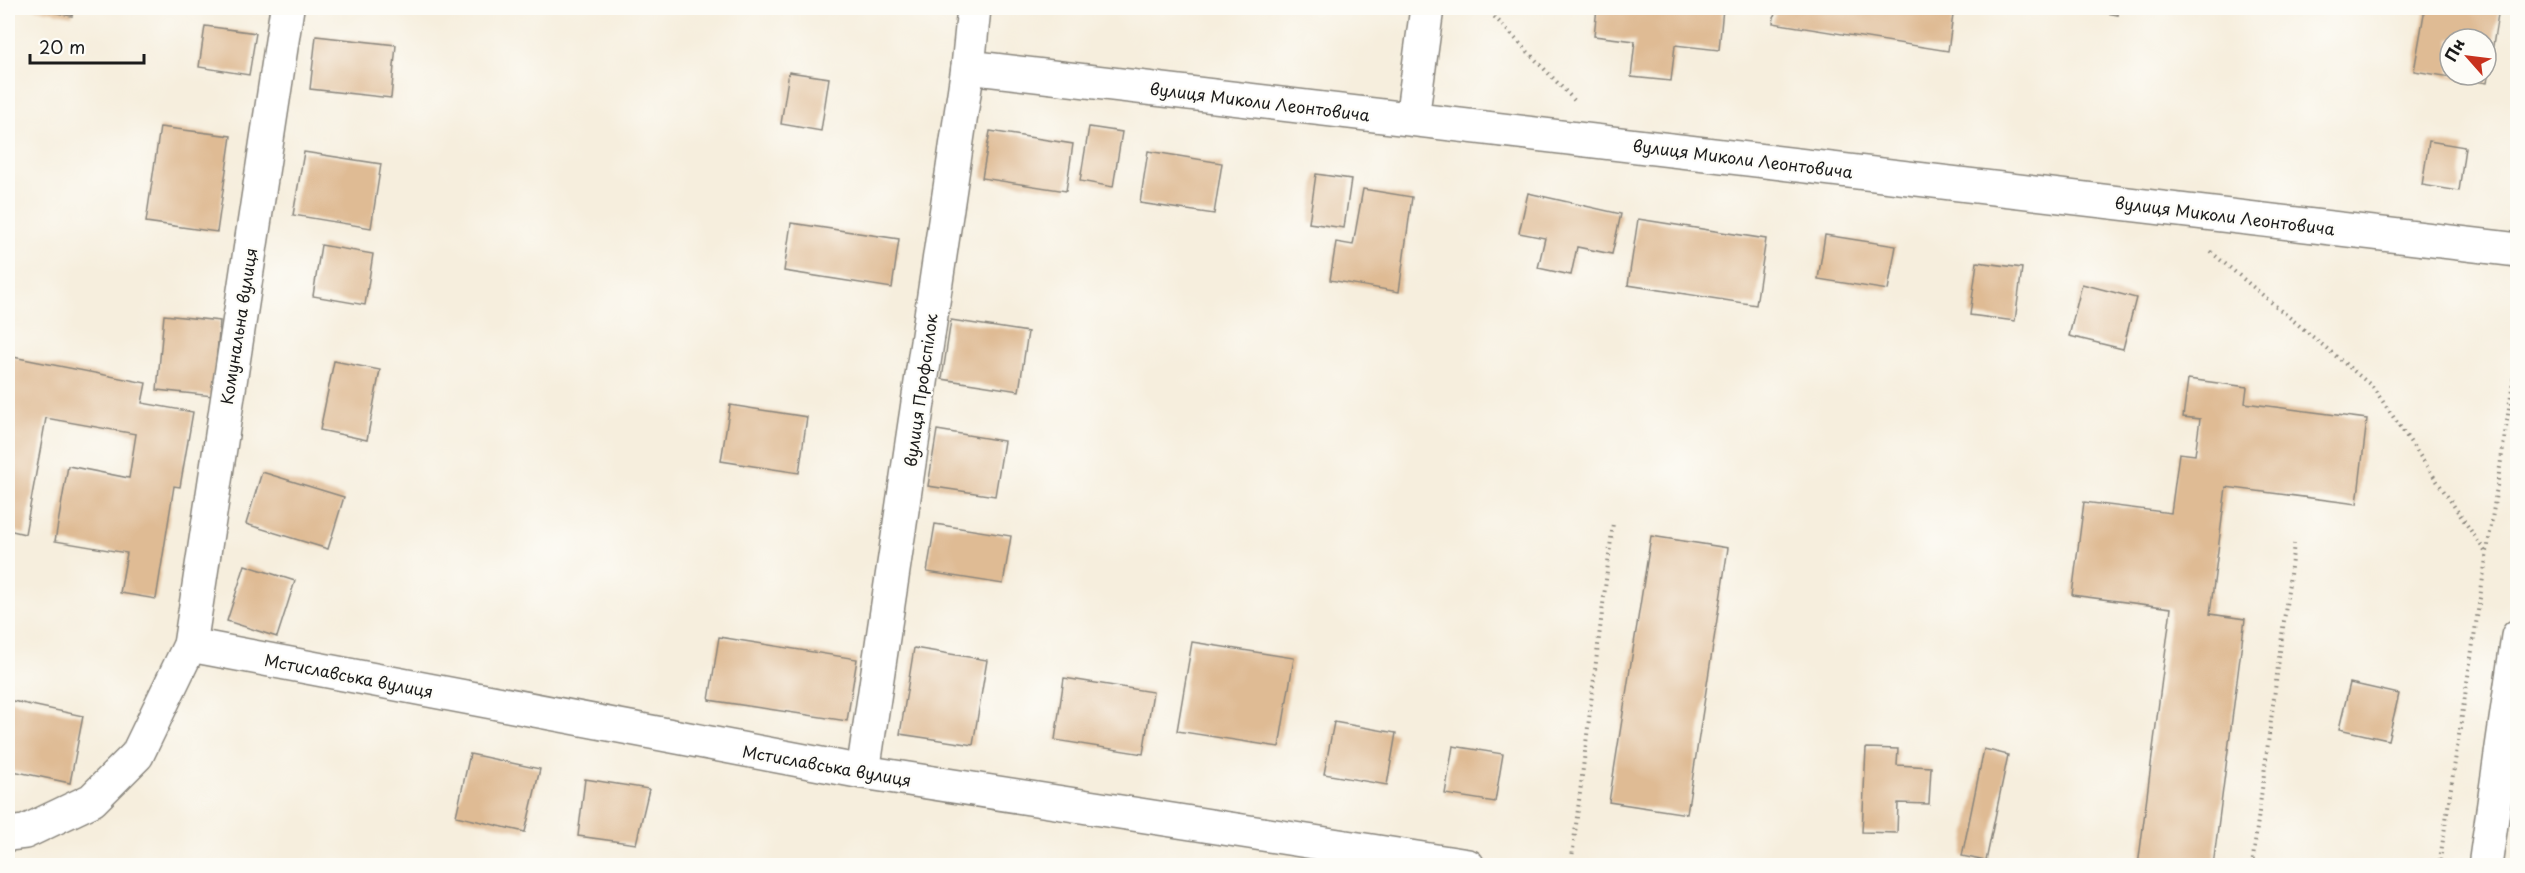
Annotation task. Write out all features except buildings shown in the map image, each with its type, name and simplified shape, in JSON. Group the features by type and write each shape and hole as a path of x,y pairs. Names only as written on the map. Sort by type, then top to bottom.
{"street":[{"name":"Комунальна вулиця","path":"8,834 25,831 92,800 137,756 190,645 287,8"},
{"name":"вулиця Профспілок","path":"863,772 975,8"},
{"path":"1412,119 1427,8"},
{"name":"вулиця Миколи Леонтовича","path":"968,67 2517,250"},
{"path":"2485,866 2517,636"},
{"name":"Мстиславська вулиця","path":"190,645 863,772 1468,866"}],"path":[{"path":"1486,8 1580,106"},
{"path":"2202,245 2373,387 2486,553"},
{"path":"2439,866 2517,349"},
{"path":"1571,866 1613,523"},
{"path":"2252,866 2294,544"}]}
